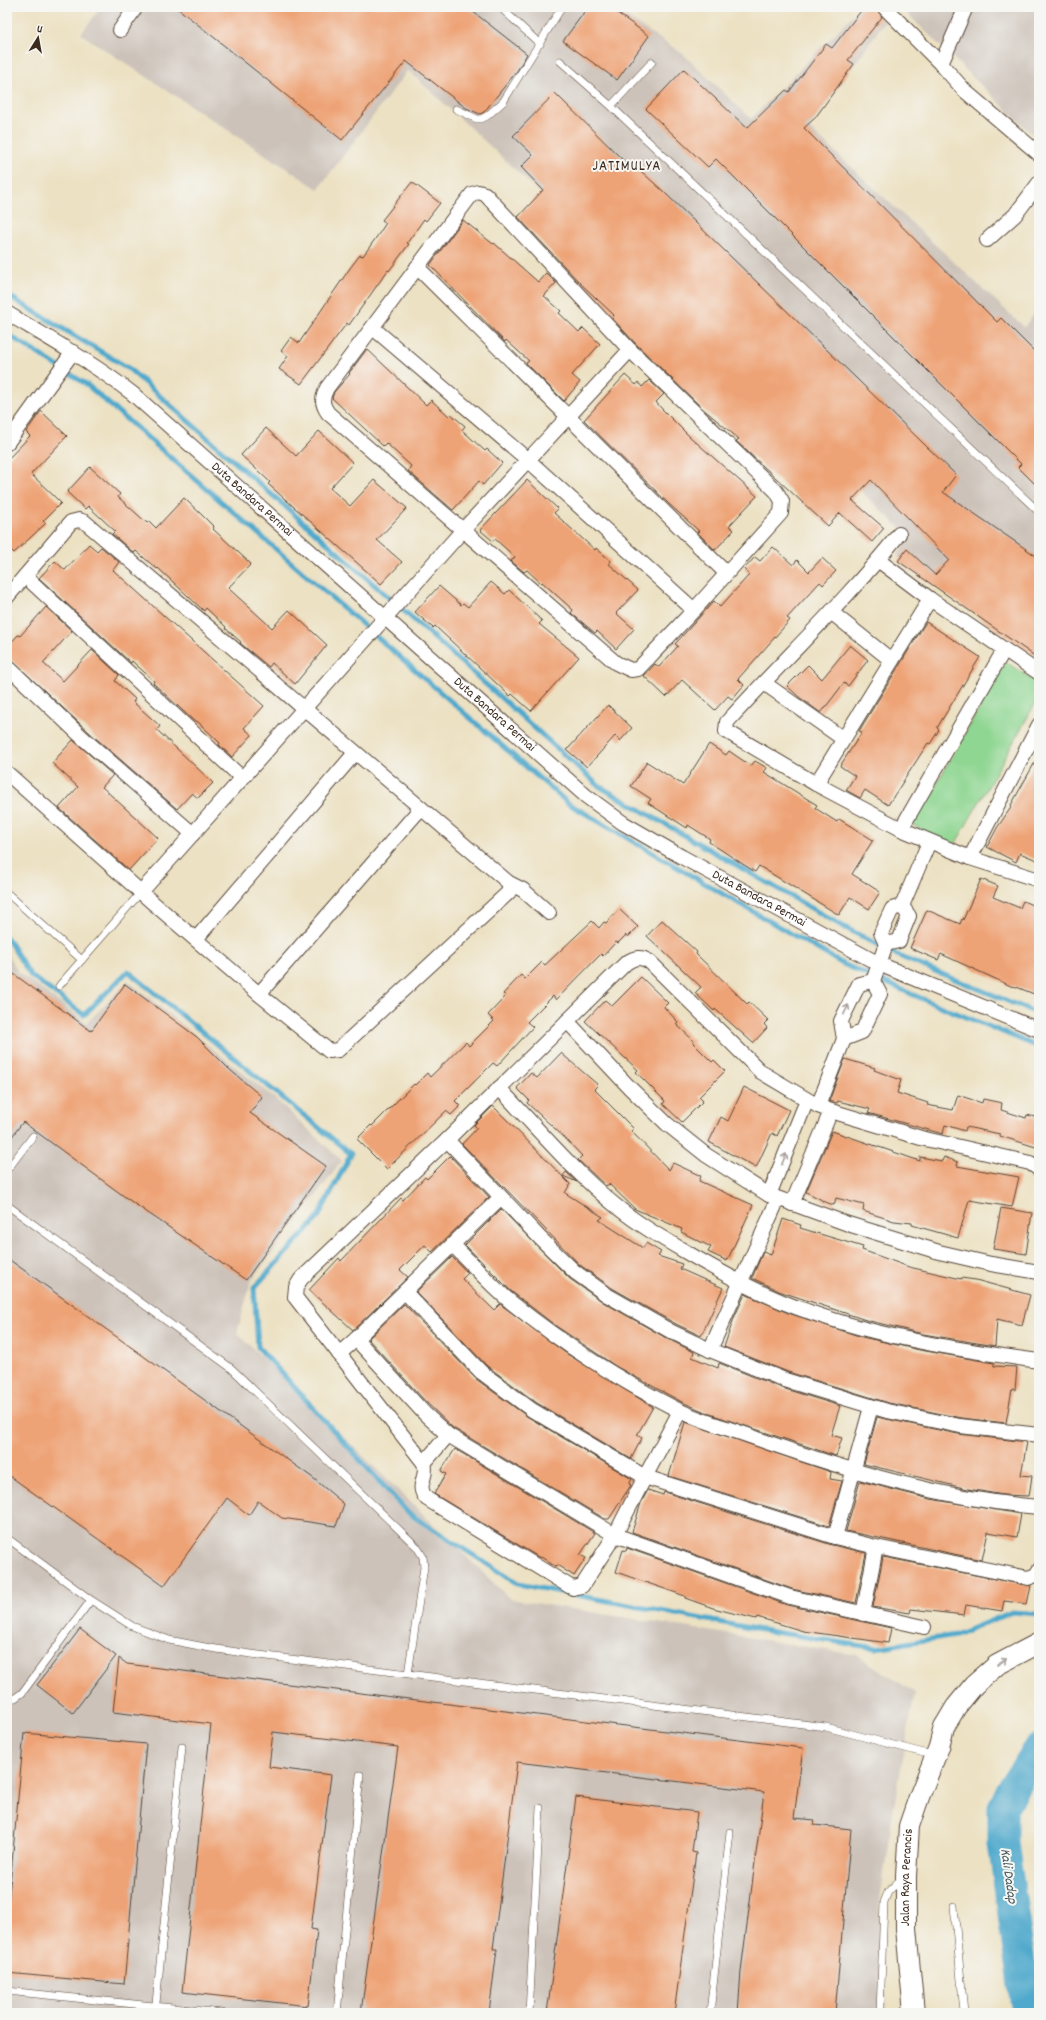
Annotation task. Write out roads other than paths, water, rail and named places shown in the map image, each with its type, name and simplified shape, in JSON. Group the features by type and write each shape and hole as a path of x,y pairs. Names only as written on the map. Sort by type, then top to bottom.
{"street":[{"path":"120,30 136,7"},
{"path":"884,7 941,64 965,91 1039,154"},
{"path":"941,64 966,7"},
{"path":"987,240 1015,215 1039,183"},
{"path":"478,192 485,194 630,350 776,491 782,500 781,512 642,666 631,670 616,663 328,413 324,407 323,396 327,388 417,267 472,194 478,192"},
{"path":"417,267 726,573"},
{"name":"Duta Bandara Permai","path":"7,313 69,357 109,376 133,394 586,796 623,823 682,857 879,964 1039,1030"},
{"path":"373,328 528,460 694,610"},
{"path":"141,892 463,530 630,350"},
{"path":"7,444 51,380 69,357"},
{"path":"7,597 71,522 82,520 509,883 523,890 549,913"},
{"path":"899,534 878,560 831,612 727,722 726,732 816,784 901,829 970,858 1039,880"},
{"path":"878,560 930,599 1039,673"},
{"path":"24,576 242,778"},
{"path":"816,784 842,738 930,599"},
{"path":"831,612 891,660"},
{"path":"901,829 1004,650"},
{"path":"7,666 84,738 193,834"},
{"path":"764,683 842,738"},
{"path":"970,858 1039,725"},
{"path":"196,939 355,753"},
{"path":"7,773 259,994 325,1048 332,1051 338,1050 509,892 509,883"},
{"path":"259,994 421,808"},
{"path":"902,906 929,842"},
{"path":"844,1039 862,1032 880,994 879,964 881,933 892,909 902,906"},
{"path":"792,1204 819,1106 844,1039 841,1021 859,984 899,941 909,916 902,906"},
{"path":"680,1410 615,1535 582,1586 573,1588 427,1498 422,1493 421,1485 426,1469 424,1463 295,1297 296,1287 301,1279 447,1140 626,963 635,958 644,958 761,1072 819,1106 921,1138 1030,1163 1039,1169"},
{"path":"568,1021 630,1088 667,1124 706,1155 774,1197 848,1224 939,1252 991,1264 1039,1272"},
{"path":"499,1088 581,1174 615,1206 647,1229 741,1282 806,1311 876,1332 970,1351 1039,1361"},
{"path":"710,1350 741,1282 774,1197 819,1106"},
{"path":"447,1140 500,1198 540,1238 582,1276 639,1314 710,1350 785,1380 870,1407 960,1426 1039,1435"},
{"path":"339,1354 405,1292 500,1198"},
{"path":"453,1245 510,1302 562,1341 638,1388 680,1410 852,1470 939,1493 1000,1504 1039,1507"},
{"path":"405,1292 481,1372 532,1410 646,1476 835,1537 876,1547 1028,1578 1036,1575 1039,1570"},
{"path":"356,1339 425,1414 448,1435 615,1535 790,1596 924,1627"},
{"path":"835,1537 870,1407"},
{"path":"424,1463 448,1435"},
{"path":"863,1614 876,1547"},
{"name":"Jalan Raya Perancis","path":"914,2013 906,1928 906,1876 909,1826 937,1752 944,1727 956,1707 974,1685 997,1665 1039,1643"},
{"name":"Jalan Raya Perancis","path":"937,1752 968,1710 991,1688 1011,1672 1039,1658"}],"lane":[{"path":"500,7 540,44"},
{"path":"456,109 477,119 488,116 506,98 515,81 540,44 562,7"},
{"path":"560,61 611,106 1039,512"},
{"path":"611,106 652,62"},
{"path":"59,986 141,892"},
{"path":"7,893 82,960"},
{"path":"7,1170 33,1136"},
{"path":"7,1205 231,1368 418,1547 423,1557 424,1566 408,1674"},
{"path":"7,1538 91,1600 132,1626 169,1640 210,1648 826,1727 937,1752"},
{"path":"7,1699 15,1698 22,1693 91,1600"},
{"path":"155,2010 182,1747"},
{"path":"337,2013 360,1775"},
{"path":"529,2013 540,1808"},
{"path":"710,2013 730,1832"},
{"path":"880,2013 884,1902 891,1888 906,1876"},
{"path":"954,1906 964,2013"},
{"path":"7,1991 155,2010 222,2013"}],"waterway":[{"path":"7,295 128,368 403,610 599,786 844,927 901,957 1039,1014"},
{"path":"7,334 86,384 569,804 843,964 932,1003 1039,1047"},
{"path":"7,938 31,976 84,1015 128,971 351,1154 317,1219 254,1288 258,1347 408,1513 518,1584 755,1629 876,1648 956,1635 1012,1612 1039,1614"},
{"name":"Kali Dadap","path":"1027,2013 1003,1843 1003,1808 1011,1791 1039,1749"}],"district":[{"name":"JATIMULYA","path":"627,167"}]}
